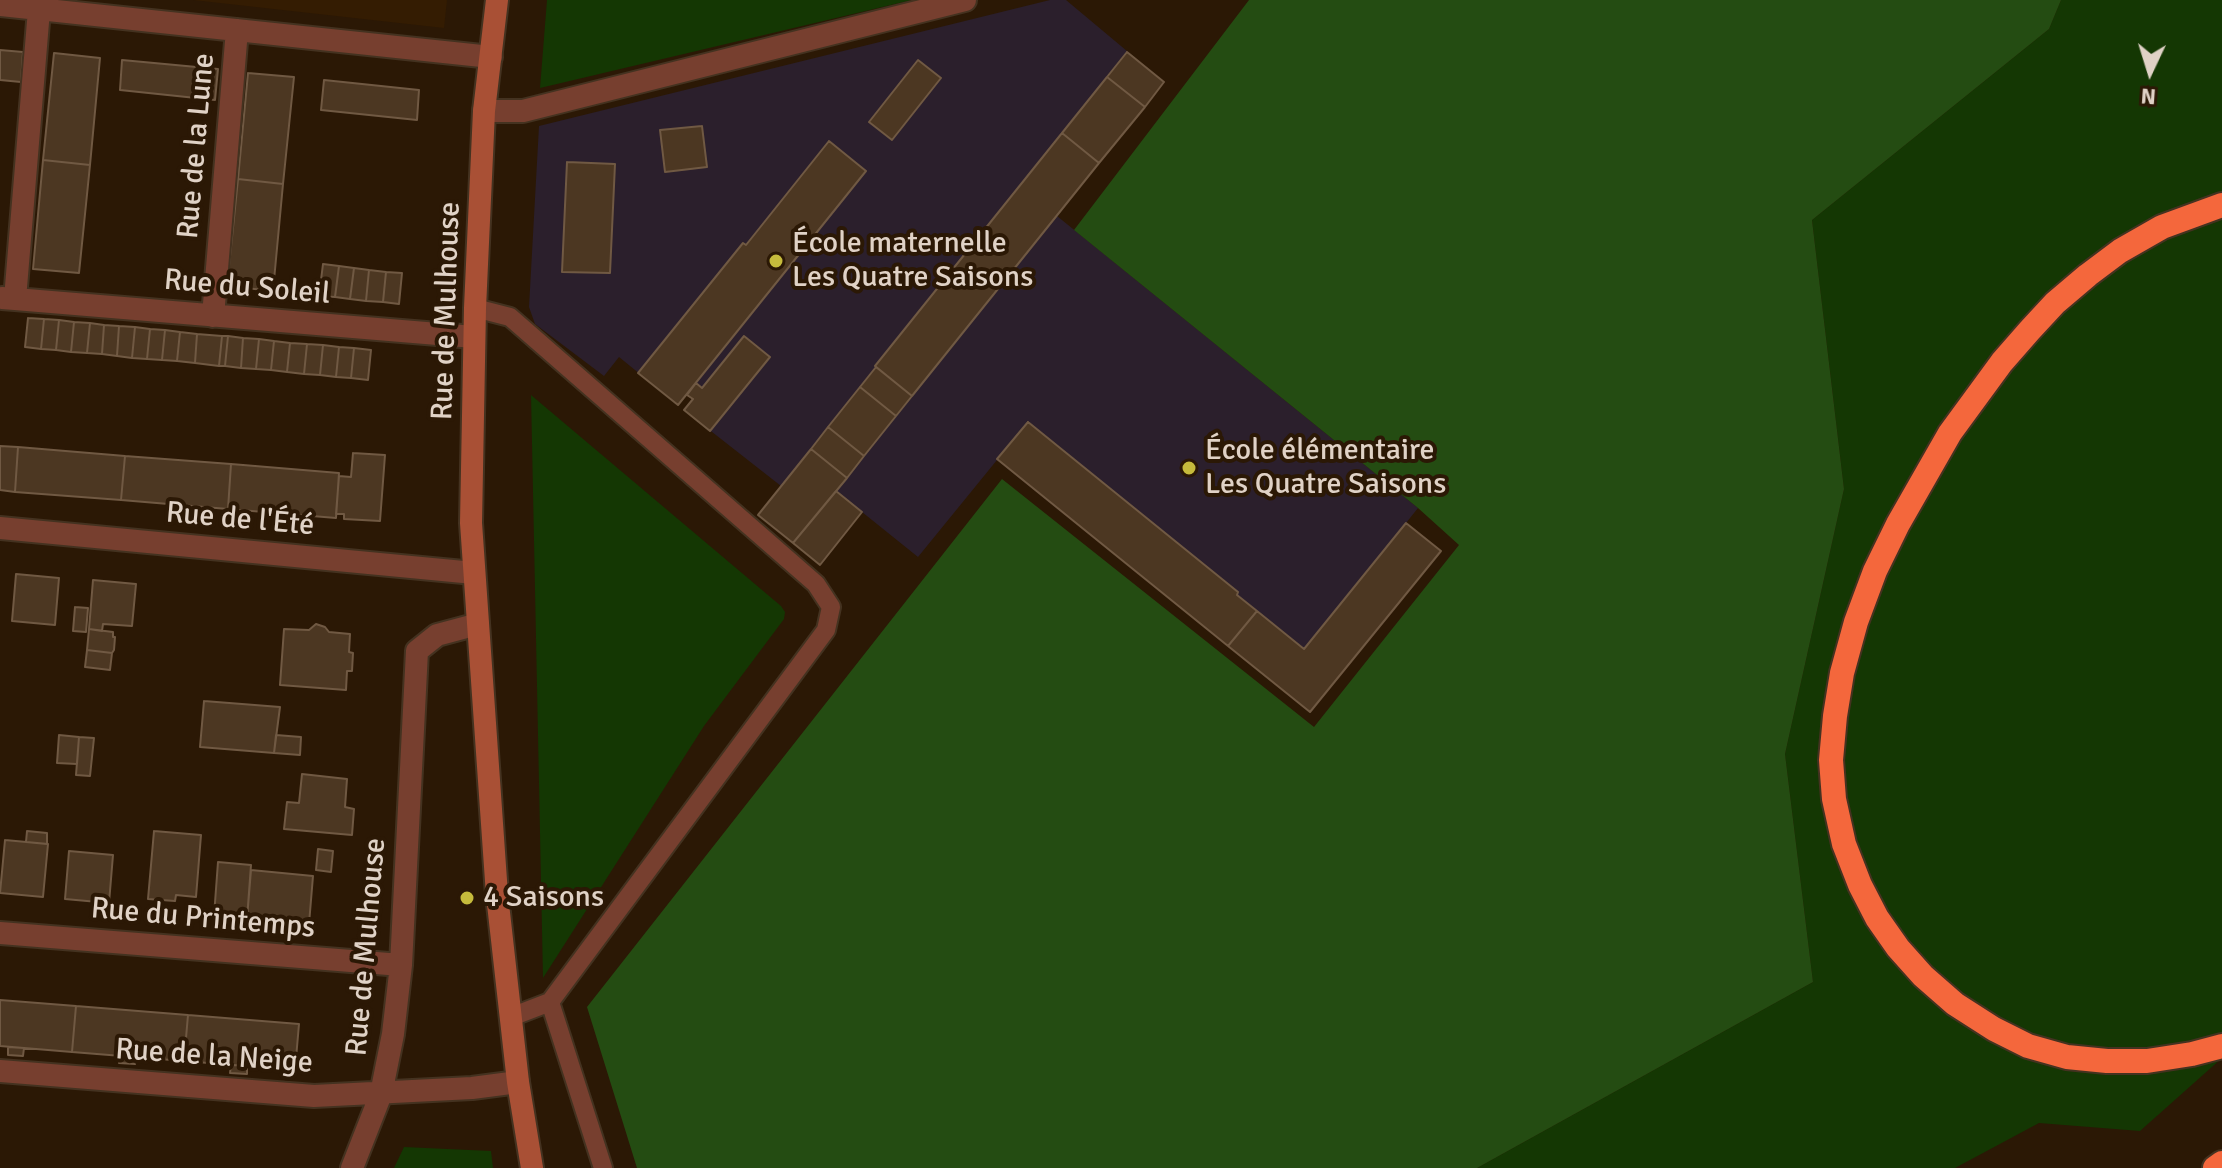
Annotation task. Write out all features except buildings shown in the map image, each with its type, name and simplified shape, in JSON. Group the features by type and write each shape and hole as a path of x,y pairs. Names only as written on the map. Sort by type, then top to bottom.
{"highway":[{"path":"2222,205 2162,227 2120,251 2088,275 2055,303 2002,362 1950,433 1898,524 1875,571 1856,622 1842,673 1831,760 1834,799 1844,844 1860,885 1877,918 1898,948 1923,976 1955,1004 2028,1046 2067,1057 2147,1061 2222,1046"},
{"path":"2215,1168 2222,1163"}],"main road":[{"name":"Rue de Mulhouse","path":"497,0 484,111 474,337 471,523 497,895 518,1082 532,1168"}],"street":[{"path":"484,111 523,111 965,0"},
{"path":"0,5 491,57"},
{"path":"7,298 39,10"},
{"name":"Rue de la Lune","path":"213,316 237,30"},
{"name":"Rue du Soleil","path":"7,298 474,337"},
{"name":"Rue de l'Été","path":"0,528 474,573"},
{"name":"Rue de Mulhouse","path":"352,1168 381,1094 393,1034 401,965 417,651 437,635 478,624"},
{"name":"Rue du Printemps","path":"0,933 401,965"},
{"name":"Rue de la Neige","path":"0,1071 314,1096 381,1094 518,1082"}],"lane":[{"path":"475,308 510,317 816,584 831,607 826,630 550,1002 511,1017"},
{"path":"550,1002 603,1168"}],"shaded area":[{"path":"193,0 447,0 444,28"},
{"path":"1050,0 1066,0 1164,82 1057,216 1418,508 1406,523 1441,551 1310,712 997,460 918,557 862,512 820,565 758,515 781,486 684,410 693,399 687,395 678,405 619,357 604,376 535,324 529,307 539,126"}],"green space":[{"path":"547,0 912,0 540,88"},
{"path":"1249,0 2061,0 2049,29 1812,220 1844,489 1785,754 1813,982 1477,1168 637,1168 587,1007 1002,479 1314,727 1459,545 1418,508 1074,230"},
{"path":"2061,0 2222,0 2222,1058 2140,1131 2039,1123 1955,1168 1477,1168 1813,982 1785,754 1844,489 1812,220 2049,29"},
{"path":"531,395 785,612 784,619 704,726 543,978"},
{"path":"404,1147 491,1151 493,1168 394,1168"}],"place":[{"name":"École maternelle Les Quatre Saisons","path":"776,261"},
{"name":"École élémentaire Les Quatre Saisons","path":"1189,468"},
{"name":"4 Saisons","path":"467,898"}]}
